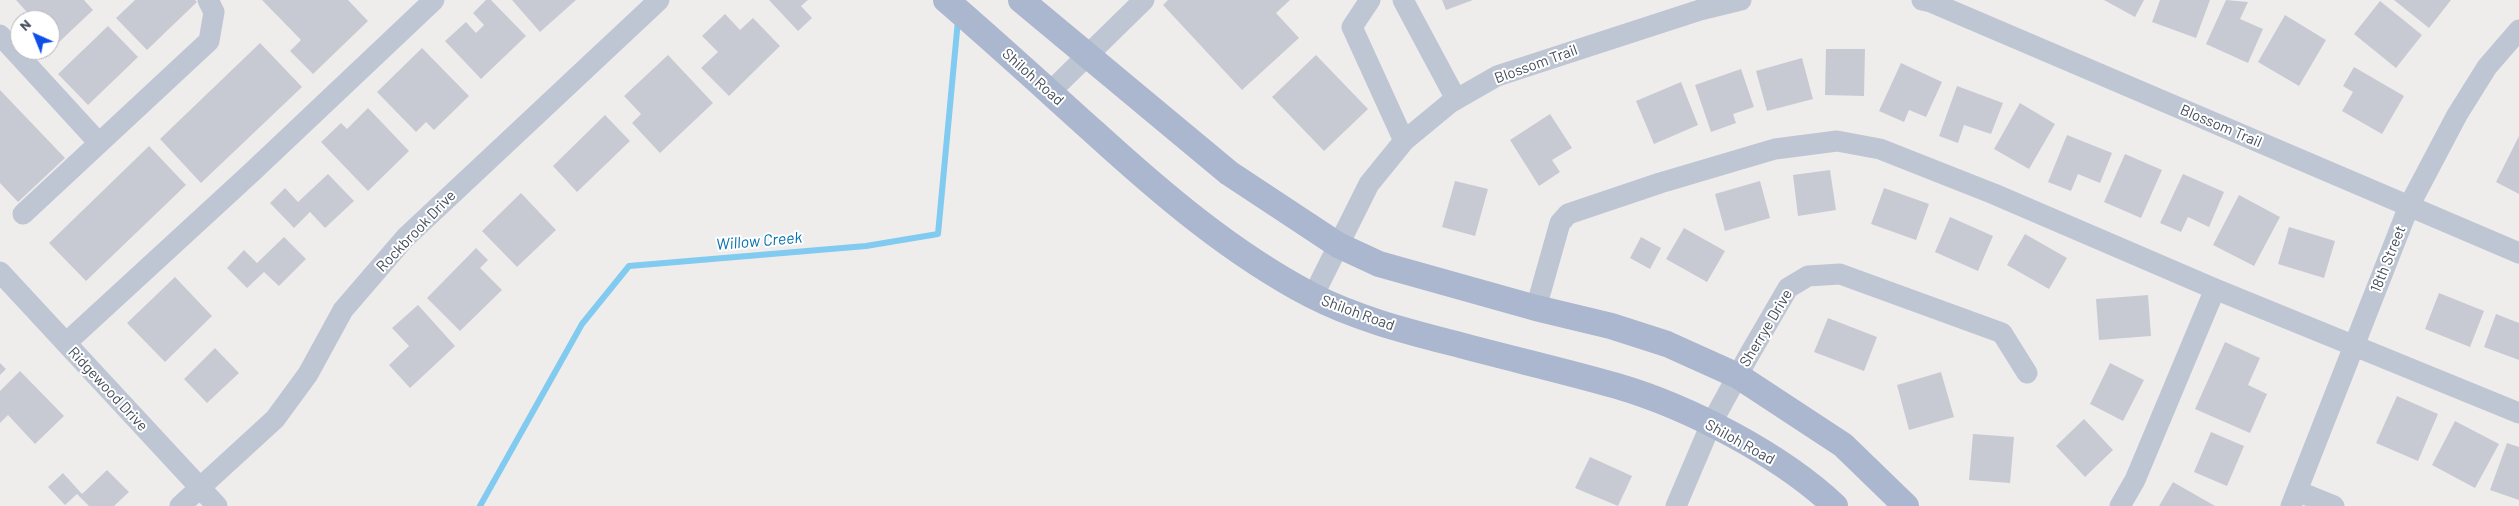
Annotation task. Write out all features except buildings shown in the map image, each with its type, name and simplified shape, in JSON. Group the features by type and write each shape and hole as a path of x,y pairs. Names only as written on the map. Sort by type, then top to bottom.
{"main road":[{"name":"Shiloh Road","path":"946,0 1149,182 1253,262 1313,296 1357,314 1424,336 1619,386 1711,424 1756,449 1811,484 1835,506"},
{"path":"1030,8 1229,173 1338,245 1379,264 1536,308 1611,326 1658,341 1738,376 1843,445 1906,506"}],"street":[{"path":"23,214 210,41 214,12 208,0"},
{"path":"66,343 252,173 434,0"},
{"name":"Rockbrook Drive","path":"180,506 276,419 308,374 343,310 405,238 659,0"},
{"path":"1050,92 1144,0"},
{"path":"1370,0 1352,28 1404,141"},
{"path":"1403,0 1456,99"},
{"name":"Blossom Trail","path":"1313,296 1368,184 1404,141 1456,99 1497,76 1700,10 1741,0"},
{"name":"Blossom Trail","path":"1922,0 1940,6 2519,254"},
{"name":"18th Street","path":"2294,499 2409,206 2457,115 2487,67 2519,30"},
{"path":"0,35 99,143"},
{"path":"1536,308 1560,223 1568,214 1660,183 1775,149 1837,141 1880,149 1994,194 2216,289 2519,413"},
{"name":"Ridgewood Drive","path":"0,272 216,506"},
{"name":"Sherrye Drive","path":"1676,506 1711,424 1788,288 1808,276 1840,274 2002,333 2027,373"},
{"path":"2120,506 2135,480 2216,289"},
{"path":"2294,499 2334,506"}],"waterway":[{"name":"Willow Creek","path":"480,506 582,324 629,266 866,246 938,234 958,20"}]}
